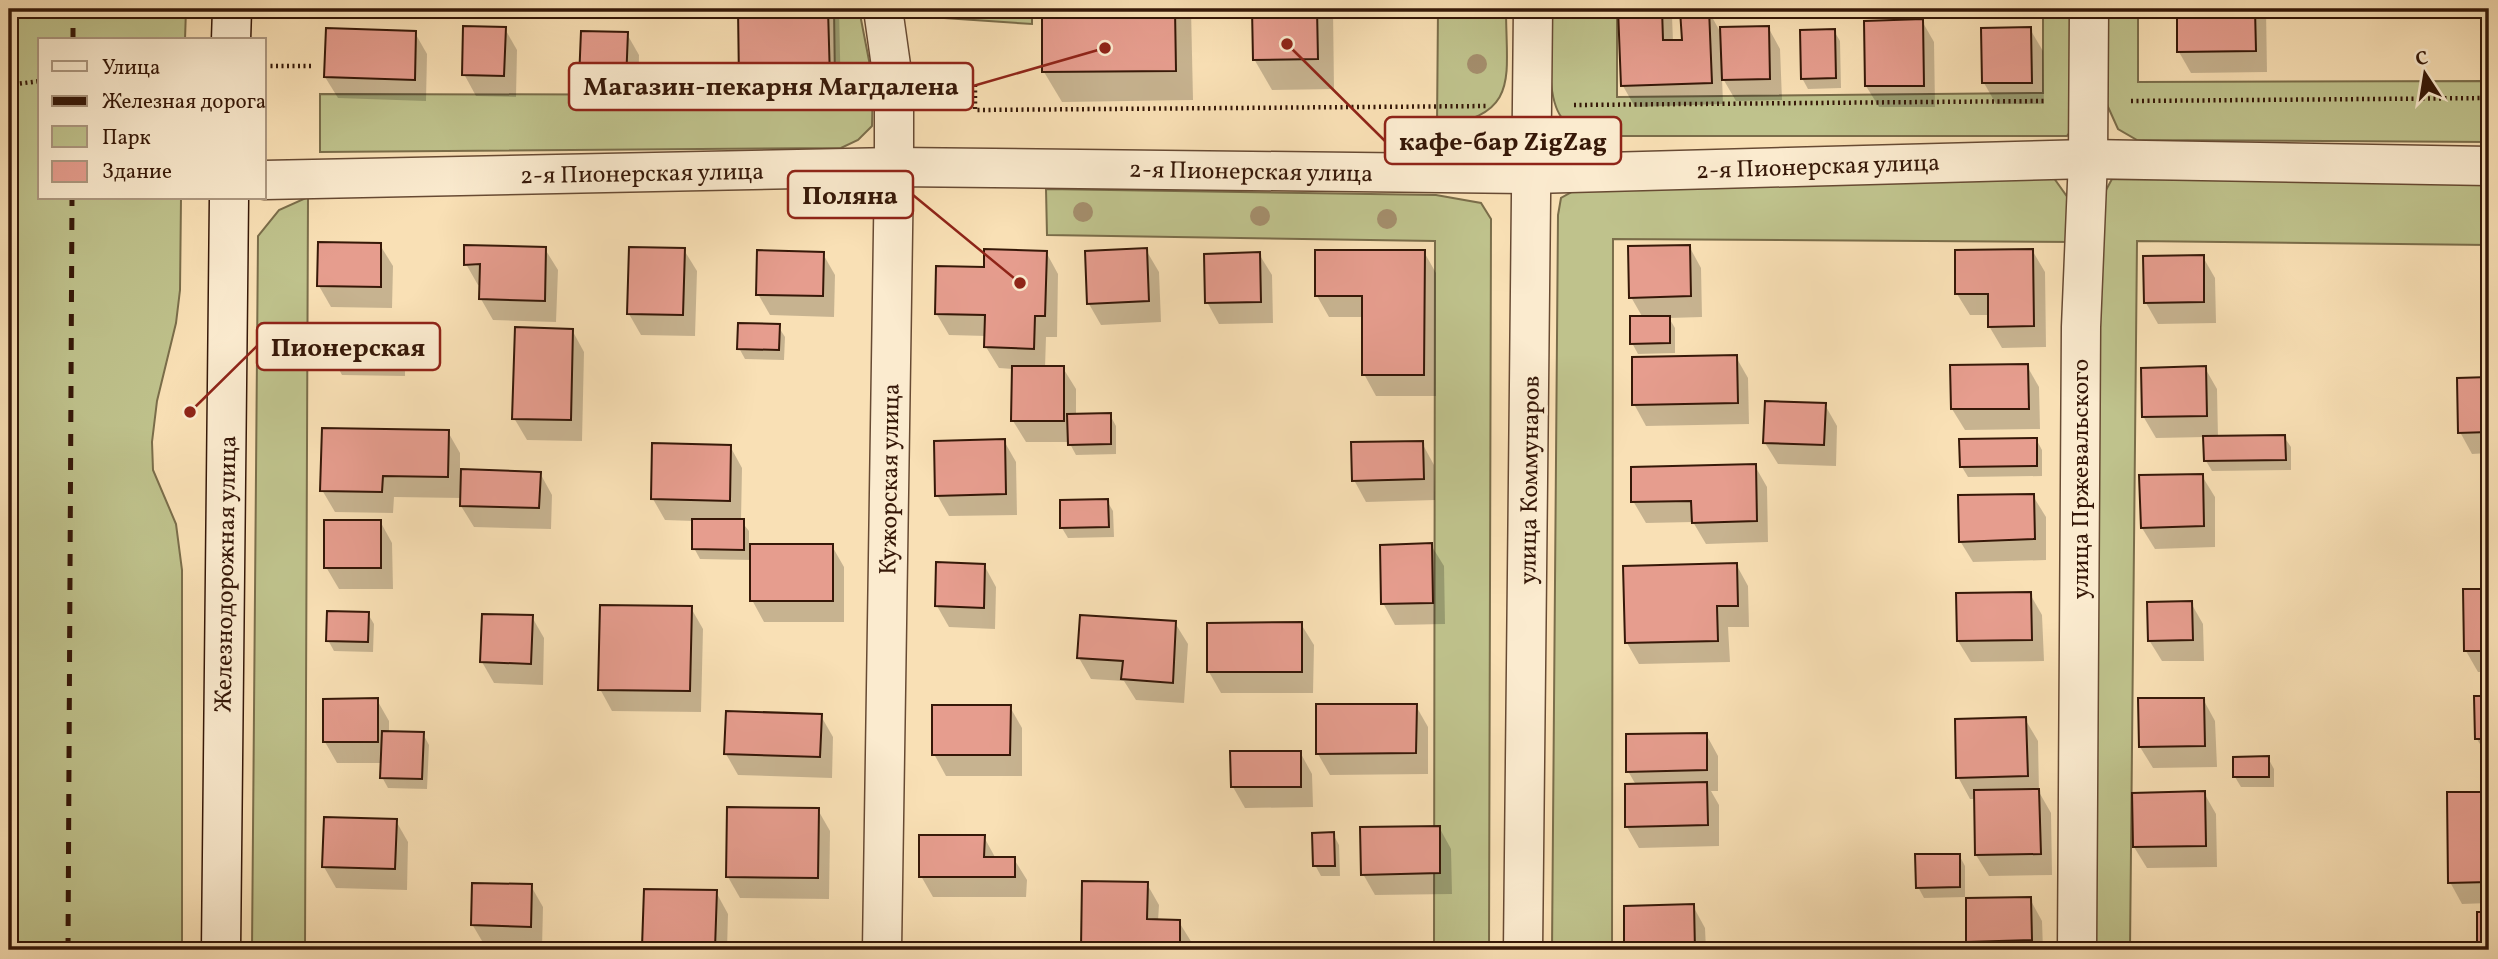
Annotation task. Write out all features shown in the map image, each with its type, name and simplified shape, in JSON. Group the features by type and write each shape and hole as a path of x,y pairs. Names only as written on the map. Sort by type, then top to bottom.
{"street":[{"path":"231,38 232,9"},
{"name":"Кужорская улица","path":"882,950 894,167 894,87 883,9"},
{"name":"улица Коммунаров","path":"1523,950 1533,9"},
{"name":"улица Пржевальского","path":"2077,950 2081,327 2088,159 2089,9"},
{"name":"2-я Пионерская улица","path":"266,180 894,167 1533,174 2088,159 2489,166"},
{"name":"Железнодорожная улица","path":"221,950 229,200"}],"path":[{"path":"266,66 313,66"},
{"path":"9,85 38,81"},
{"path":"975,85 975,110 1503,106"},
{"path":"2128,101 2489,98"},
{"path":"1572,105 2059,101"}],"green space":[{"path":"9,9 186,9 185,38 38,38 38,200 181,200 180,290 176,323 157,401 152,442 153,470 176,524 182,570 182,950 9,950"},
{"path":"834,9 859,9 873,81 872,126 858,140 841,148 320,152 320,94 824,95 835,83"},
{"path":"946,9 1032,9 1032,24 945,18"},
{"path":"1438,9 1506,9 1507,55 1503,90 1496,103 1483,113 1464,121 1437,126"},
{"path":"1552,9 1617,9 1617,97 2043,93 2043,9 2075,9 2076,125 2067,136 1596,136 1569,124 1556,108 1551,81"},
{"path":"2104,9 2138,9 2138,82 2489,81 2489,142 2137,140 2118,129 2104,98"},
{"path":"2051,174 2068,198 2075,242 1613,239 1612,950 1552,950 1558,215 1561,198 1579,188"},
{"path":"2112,179 2489,180 2489,245 2137,241 2130,950 2085,950 2099,203"},
{"path":"1046,189 1436,195 1481,203 1491,219 1489,950 1434,950 1435,241 1047,235"},
{"path":"308,197 305,950 252,950 258,236 279,210"}],"building":[{"path":"738,9 828,9 830,79 739,81"},
{"path":"1042,9 1175,9 1176,71 1042,72"},
{"path":"1252,9 1317,9 1318,59 1253,60"},
{"path":"1618,9 1662,9 1663,40 1682,40 1680,10 1709,9 1712,83 1621,86"},
{"path":"2177,9 2255,9 2256,51 2177,52"},
{"path":"2482,9 2489,9 2489,65 2483,65"},
{"path":"1923,19 1924,86 1865,86 1864,21"},
{"path":"463,26 506,27 504,76 462,75"},
{"path":"1769,26 1770,79 1722,80 1720,27"},
{"path":"2031,27 2032,83 1982,83 1981,28"},
{"path":"326,28 416,31 415,80 324,77"},
{"path":"1835,29 1836,78 1801,79 1800,30"},
{"path":"581,31 628,32 626,82 579,80"},
{"path":"318,242 381,243 381,287 317,286"},
{"path":"464,245 546,247 545,301 479,299 480,264 464,265"},
{"path":"1690,245 1691,296 1629,298 1628,246"},
{"path":"629,247 685,248 683,315 627,314"},
{"path":"1147,248 1149,301 1087,304 1085,251"},
{"path":"984,249 1047,251 1045,316 1035,316 1034,349 984,347 985,315 935,314 936,266 984,267"},
{"path":"2033,249 2034,326 1988,327 1988,294 1955,294 1955,250"},
{"path":"757,250 824,252 823,296 756,295"},
{"path":"1315,250 1425,250 1424,375 1362,375 1362,296 1315,296"},
{"path":"1260,252 1261,302 1205,303 1204,254"},
{"path":"2204,255 2204,302 2144,303 2143,256"},
{"path":"1630,316 1670,316 1670,343 1630,344"},
{"path":"738,323 780,324 779,350 737,349"},
{"path":"515,327 573,329 571,420 512,419"},
{"path":"1737,355 1738,403 1632,405 1632,357"},
{"path":"2028,364 2029,409 1951,409 1950,365"},
{"path":"1012,366 1064,366 1064,421 1011,421"},
{"path":"2206,366 2207,416 2142,417 2141,368"},
{"path":"2489,377 2489,432 2458,433 2457,378"},
{"path":"1765,401 1826,403 1824,445 1763,443"},
{"path":"1111,413 1111,444 1068,445 1067,414"},
{"path":"322,428 449,430 448,477 383,476 382,492 320,491"},
{"path":"2285,435 2286,460 2204,461 2203,436"},
{"path":"2037,438 2037,466 1960,467 1959,439"},
{"path":"1005,439 1006,494 935,496 934,441"},
{"path":"1423,441 1424,479 1352,481 1351,442"},
{"path":"652,443 731,445 730,501 651,499"},
{"path":"1756,464 1757,521 1692,523 1691,501 1631,502 1631,467"},
{"path":"461,469 541,472 539,508 460,506"},
{"path":"2203,474 2204,526 2141,528 2139,475"},
{"path":"2034,494 2035,539 1959,542 1958,495"},
{"path":"1108,499 1109,527 1060,528 1060,500"},
{"path":"2489,501 2489,549 2488,549"},
{"path":"692,519 744,519 744,550 692,549"},
{"path":"324,520 381,520 381,568 324,568"},
{"path":"1432,543 1433,603 1381,604 1380,545"},
{"path":"750,544 833,544 833,601 750,601"},
{"path":"936,562 985,564 984,608 935,606"},
{"path":"1737,563 1738,606 1717,606 1718,641 1625,643 1623,566"},
{"path":"2463,589 2489,589 2489,651 2464,651"},
{"path":"2031,592 2032,640 1957,641 1956,593"},
{"path":"2192,601 2193,640 2148,641 2147,602"},
{"path":"600,605 692,606 690,691 598,690"},
{"path":"327,611 369,612 368,642 326,641"},
{"path":"482,614 533,615 531,664 480,662"},
{"path":"1080,615 1176,621 1173,683 1121,679 1123,661 1077,658"},
{"path":"1302,622 1302,672 1207,672 1207,623"},
{"path":"2474,696 2489,696 2489,739 2475,739"},
{"path":"378,698 378,742 323,742 323,699"},
{"path":"2138,698 2204,698 2205,746 2139,747"},
{"path":"1316,704 1417,704 1416,753 1316,754"},
{"path":"932,705 1011,705 1010,755 932,755"},
{"path":"726,711 822,714 820,757 724,754"},
{"path":"2026,717 2028,776 1956,778 1955,719"},
{"path":"382,731 424,732 422,779 380,778"},
{"path":"1707,733 1707,770 1626,772 1626,734"},
{"path":"1230,751 1301,751 1301,787 1231,787"},
{"path":"2269,756 2269,777 2233,777 2233,757"},
{"path":"1707,782 1708,825 1625,827 1625,784"},
{"path":"2039,789 2041,854 1975,855 1974,790"},
{"path":"2205,791 2206,846 2133,847 2132,793"},
{"path":"2447,792 2489,792 2489,882 2448,883"},
{"path":"727,807 819,808 818,878 726,877"},
{"path":"324,817 397,819 395,869 322,867"},
{"path":"1440,826 1440,873 1361,875 1360,827"},
{"path":"1334,832 1335,866 1313,866 1312,833"},
{"path":"919,835 985,835 984,857 1015,857 1015,877 919,877"},
{"path":"1915,854 1960,854 1960,887 1916,888"},
{"path":"1082,881 1148,882 1147,919 1180,920 1180,949 1081,948"},
{"path":"472,883 532,884 531,927 471,925"},
{"path":"644,889 717,890 715,949 642,947"},
{"path":"2031,897 2032,940 1966,942 1966,898"},
{"path":"1694,904 1695,950 1624,950 1624,906"},
{"path":"2477,912 2489,912 2489,950 2477,950"}],"railway":[{"path":"73,9 73,38"},
{"path":"68,950 72,200"}],"place":[{"name":"кафе-бар ZigZag","path":"1287,44"},
{"name":"Магазин-пекарня Магдалена","path":"1105,48"},
{"name":"Поляна","path":"1020,283"},
{"name":"Пионерская","path":"190,412"}]}
